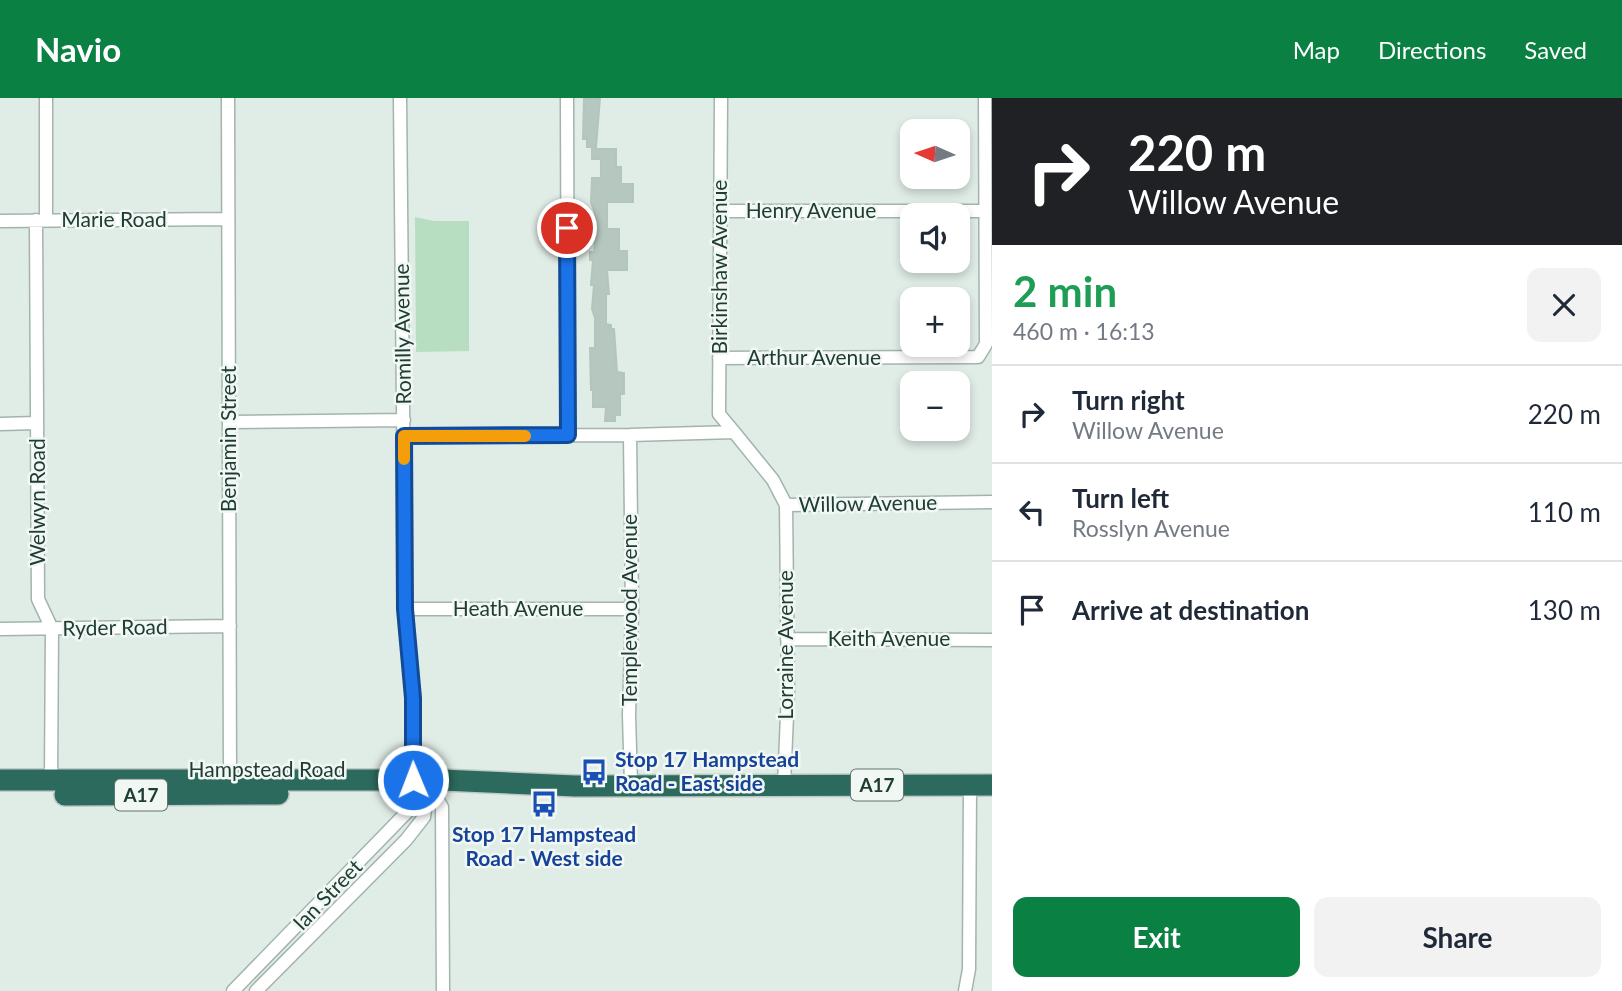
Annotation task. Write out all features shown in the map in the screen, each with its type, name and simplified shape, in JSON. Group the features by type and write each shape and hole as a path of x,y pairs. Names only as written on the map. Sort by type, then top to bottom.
{"highway":[{"name":"Hampstead Road","path":"0,780 51,788"},
{"name":"Hampstead Road","path":"0,795 51,788 426,788 631,784 992,785"}],"street":[{"name":"Welwyn Road","path":"46,98 37,423 38,599 52,629 51,788"},
{"name":"Benjamin Street","path":"228,98 231,787"},
{"name":"Romilly Avenue","path":"400,98 405,609 413,698 426,788"},
{"path":"567,98 568,435"},
{"name":"Birkinshaw Avenue","path":"721,98 719,414 733,432"},
{"path":"985,98 985,211"},
{"name":"Henry Avenue","path":"721,211 985,211"},
{"name":"Arthur Avenue","path":"719,358 978,357 986,344 985,211"},
{"name":"Marie Road","path":"0,220 228,219"},
{"path":"229,422 404,420"},
{"path":"0,424 37,423"},
{"path":"404,436 733,432"},
{"name":"Willow Avenue","path":"733,432 773,480 786,505 992,502"},
{"name":"Templewood Avenue","path":"630,435 631,784"},
{"name":"Lorraine Avenue","path":"784,785 788,692 786,505"},
{"name":"Heath Avenue","path":"405,609 632,609"},
{"name":"Ryder Road","path":"0,629 230,626"},
{"name":"Keith Avenue","path":"786,639 992,639"},
{"path":"969,969 973,991 965,991 969,969 970,785"},
{"path":"426,788 442,807 443,991"},
{"name":"Ian Street","path":"233,991 408,811 426,788"},
{"name":"Ian Street","path":"256,991 406,840 424,817 426,788"}],"green space":[{"path":"415,217 434,221 469,221 469,351 416,352"}],"building":[{"path":"584,98 600,98 596,147 587,147 587,139 583,139"},
{"path":"592,149 616,149 616,167 621,167 621,184 633,184 633,202 607,202 607,229 619,229 619,251 627,251 627,270 607,270 609,294 606,294 606,324 614,329 617,372 624,373 624,394 620,394 620,415 615,415 615,421 605,421 606,407 593,407 591,390 590,348 595,348 595,318 592,309 594,285 591,285 593,260 590,260 590,252 594,252 596,232 595,213 591,202 592,178 601,178 601,159 592,159"}],"slow traffic":[{"path":"404,459 404,436 525,436"}],"place":[{"name":"Stop 17 Hampstead Road - East side","path":"594,772"},
{"name":"Stop 17 Hampstead Road - West side","path":"544,804"}],"route":[{"path":"413,780 413,698 405,609 404,436 568,435 567,228"}]}
